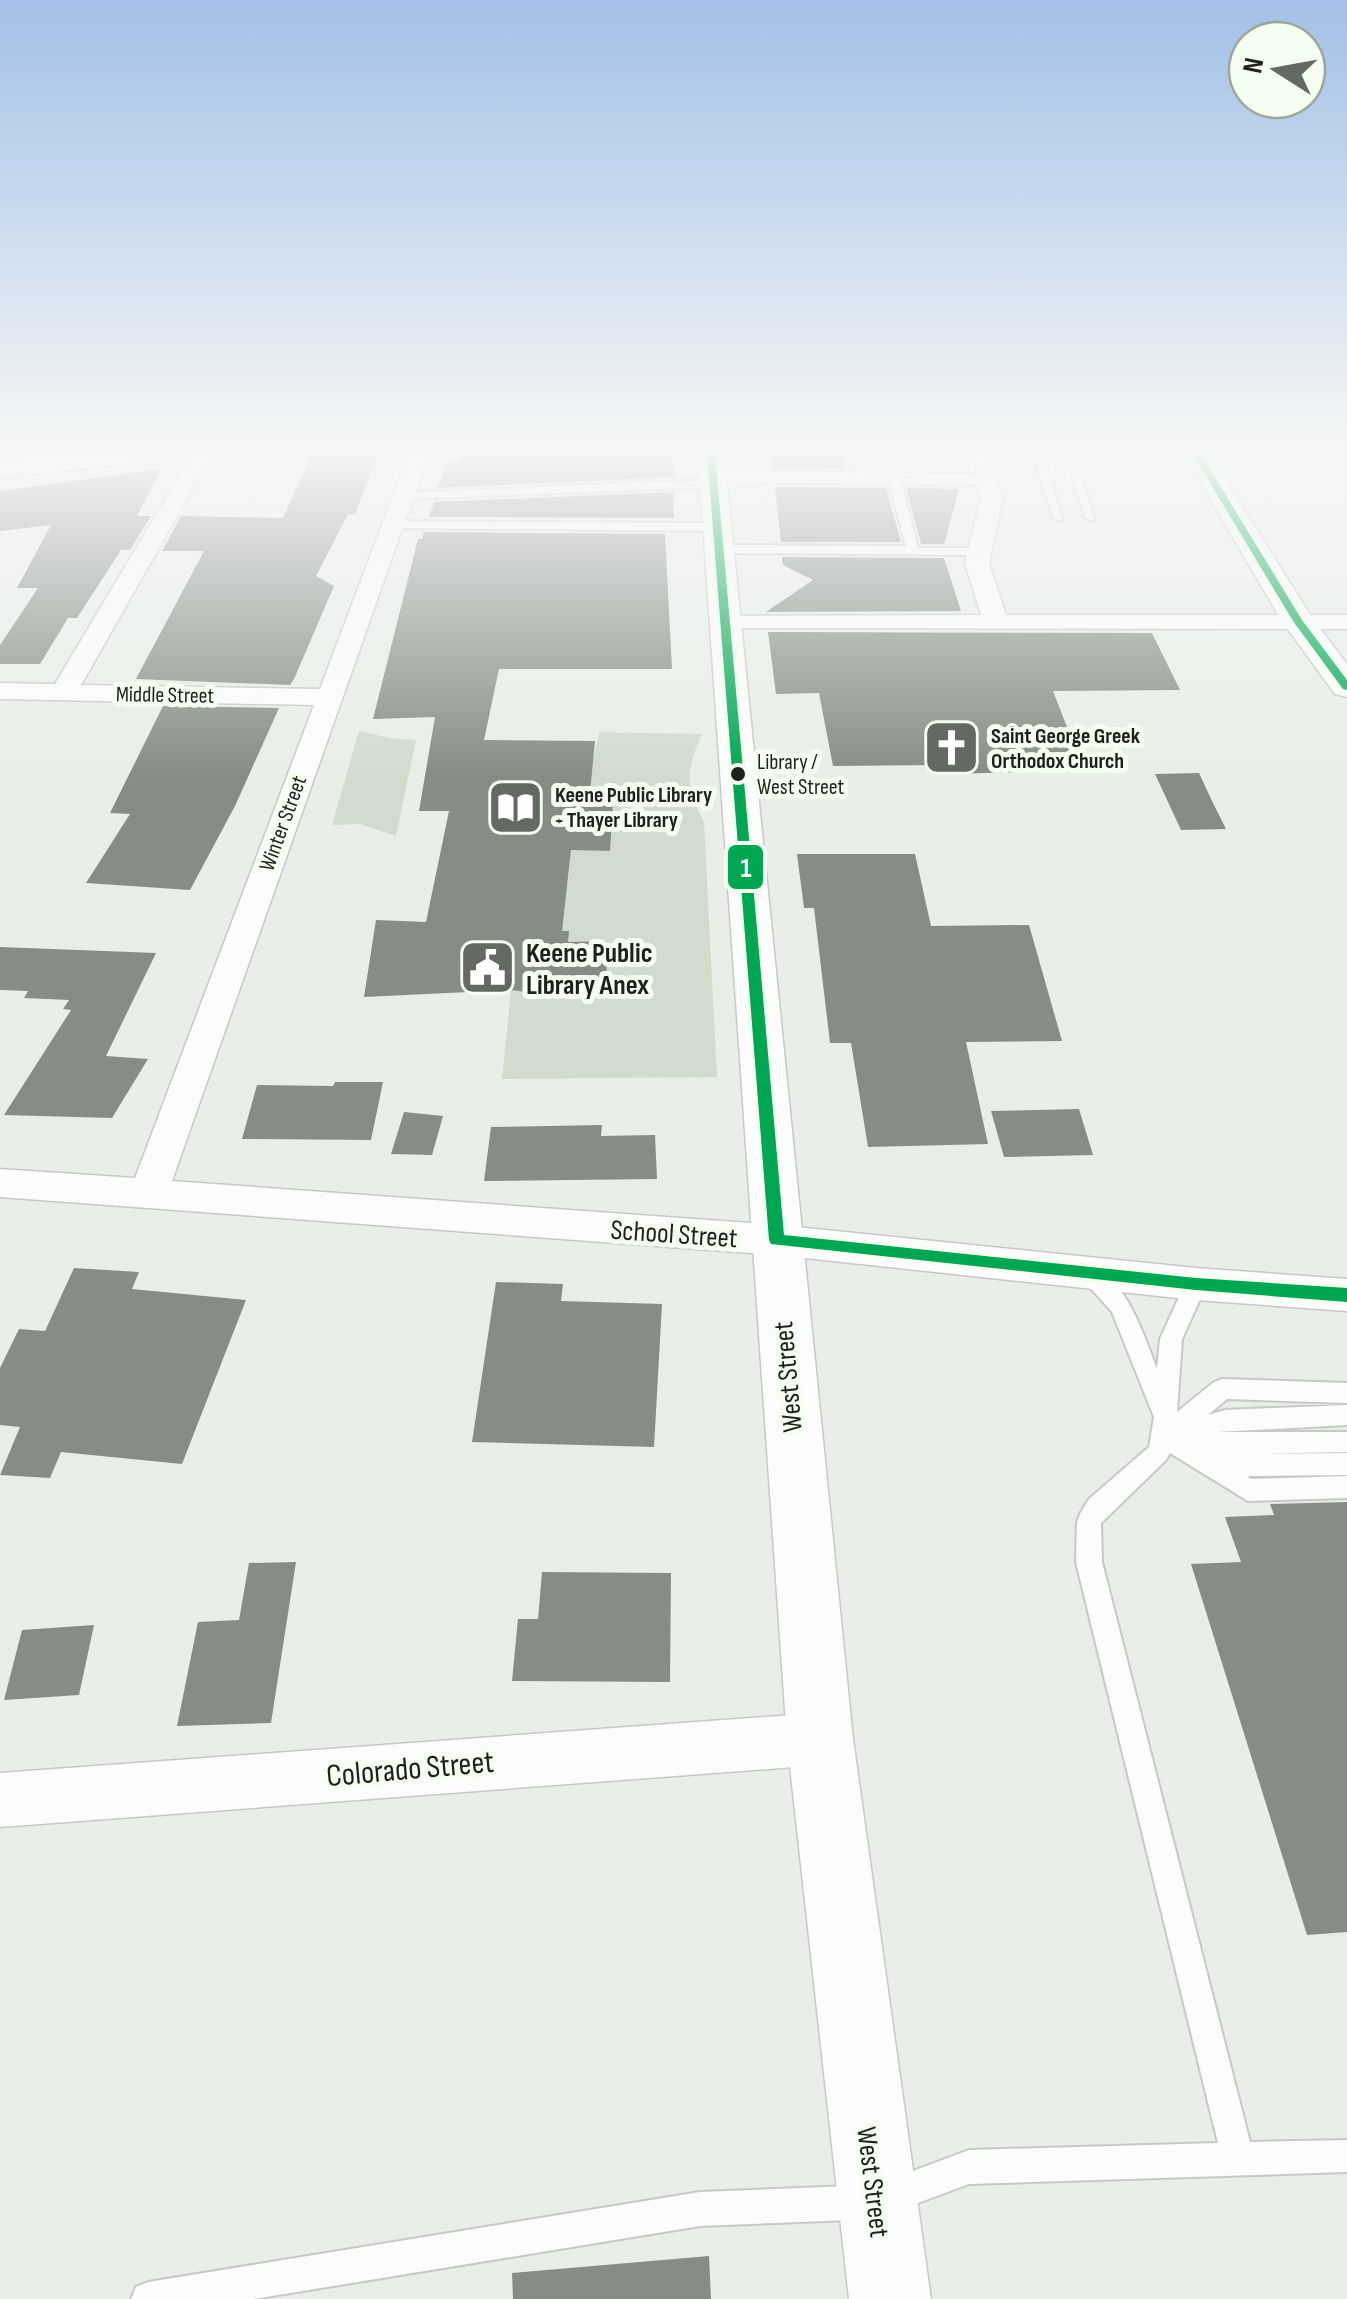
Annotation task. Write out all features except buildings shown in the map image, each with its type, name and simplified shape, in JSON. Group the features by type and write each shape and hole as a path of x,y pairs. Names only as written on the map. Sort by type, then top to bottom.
{"street":[{"path":"62,692 140,560"},
{"name":"Winter Street","path":"148,1194 379,560"},
{"name":"West Street","path":"721,560 820,1738 890,2299"},
{"path":"976,560 996,622"},
{"path":"1261,560 1298,622 1347,688"},
{"path":"728,622 1347,622"},
{"name":"Middle Street","path":"0,691 330,697"},
{"name":"School Street","path":"0,1183 776,1240 1196,1284 1347,1295"},
{"name":"Colorado Street","path":"0,1800 820,1738"}],"lane":[{"path":"1088,1273 1121,1307 1165,1428 1248,1490 1347,1487"},
{"path":"1196,1284 1171,1339 1165,1428 1158,1452 1097,1508 1089,1522 1090,1562 1238,2159"},
{"path":"1165,1428 1222,1389 1347,1393"},
{"path":"1165,1428 1224,1420 1347,1415"},
{"path":"1165,1428 1230,1444 1347,1442"},
{"path":"1165,1428 1242,1466 1347,1464"},
{"path":"148,2299 700,2209 876,2202 969,2167 1347,2156"}],"shaded area":[{"path":"359,731 416,740 396,836 360,824 332,825"},
{"path":"599,732 702,734 692,759 690,778 693,798 704,822 717,1077 502,1079 511,990 577,999 580,986 607,985 568,942 568,931 517,932 533,882 568,882 571,850 609,851 613,803 570,803 592,767"}],"transit line":[{"name":"1","path":"720,560 777,1240 1196,1284 1347,1295"},
{"name":"1","path":"1261,560 1298,621 1347,687"}],"place":[{"name":"Saint George Greek Orthodox Church","path":"952,748"},
{"name":"Library / West Street","path":"738,774"},
{"name":"Keene Public Library - Thayer Library","path":"516,807"},
{"name":"Keene Public Library Anex","path":"487,968"}]}
